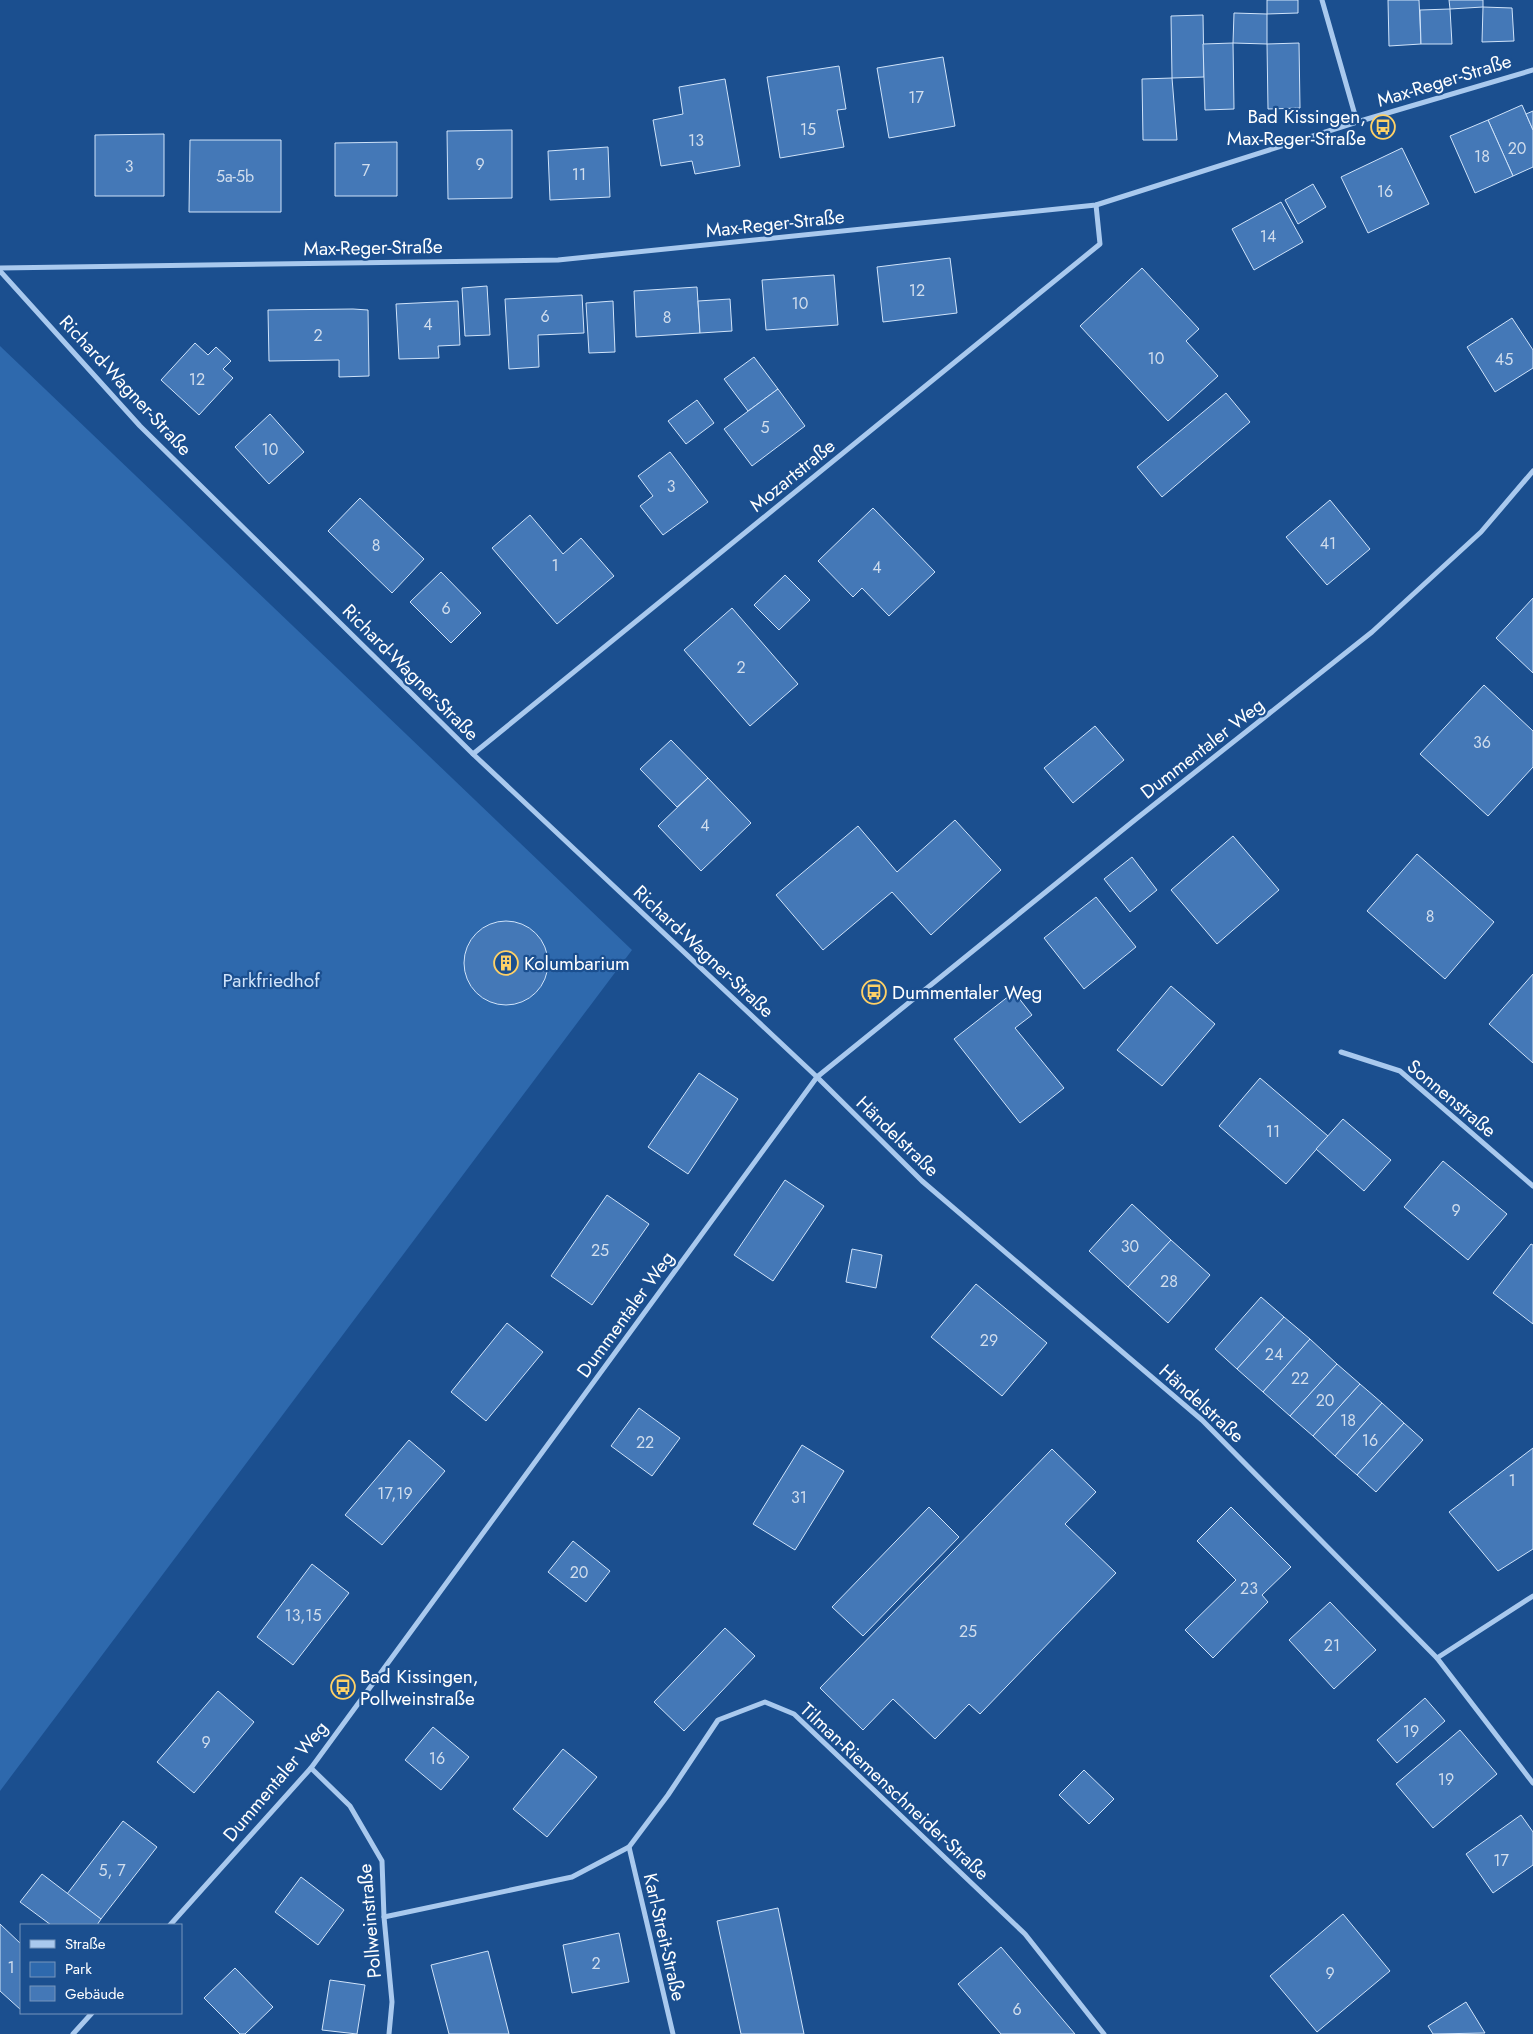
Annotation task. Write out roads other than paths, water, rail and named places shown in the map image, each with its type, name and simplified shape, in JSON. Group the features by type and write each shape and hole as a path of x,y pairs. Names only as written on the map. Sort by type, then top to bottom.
{"street":[{"path":"1322,0 1357,122"},
{"name":"Max-Reger-Straße","path":"0,269 558,260 1096,205 1357,122 1533,70"},
{"name":"Mozartstraße","path":"473,754 1100,244 1096,205"},
{"name":"Richard-Wagner-Straße","path":"0,269 140,426 473,754 817,1077"},
{"name":"Dummentaler Weg","path":"171,1924 311,1768 817,1077 1143,813 1372,632 1481,532 1533,471"},
{"name":"Sonnenstraße","path":"1341,1052 1400,1071 1533,1186"},
{"name":"Händelstraße","path":"817,1077 922,1181 1202,1420 1437,1658 1533,1783"},
{"path":"1437,1658 1533,1596"},
{"name":"Tilman-Riemenschneider-Straße","path":"384,1917 572,1877 629,1847 668,1795 718,1720 765,1702 794,1714 1025,1934 1104,2034"},
{"name":"Pollweinstraße","path":"311,1768 350,1806 382,1861 384,1917 392,2002 389,2034"},
{"name":"Karl-Streit-Straße","path":"629,1847 673,2034"},
{"path":"73,2034 91,2014"}],"place":[{"name":"Bad Kissingen, Max-Reger-Straße","path":"1383,127"},
{"name":"Kolumbarium","path":"506,963"},
{"name":"Dummentaler Weg","path":"874,992"},
{"name":"Bad Kissingen, Pollweinstraße","path":"343,1687"}],"park label":[{"name":"Parkfriedhof","path":"271,980"}]}
